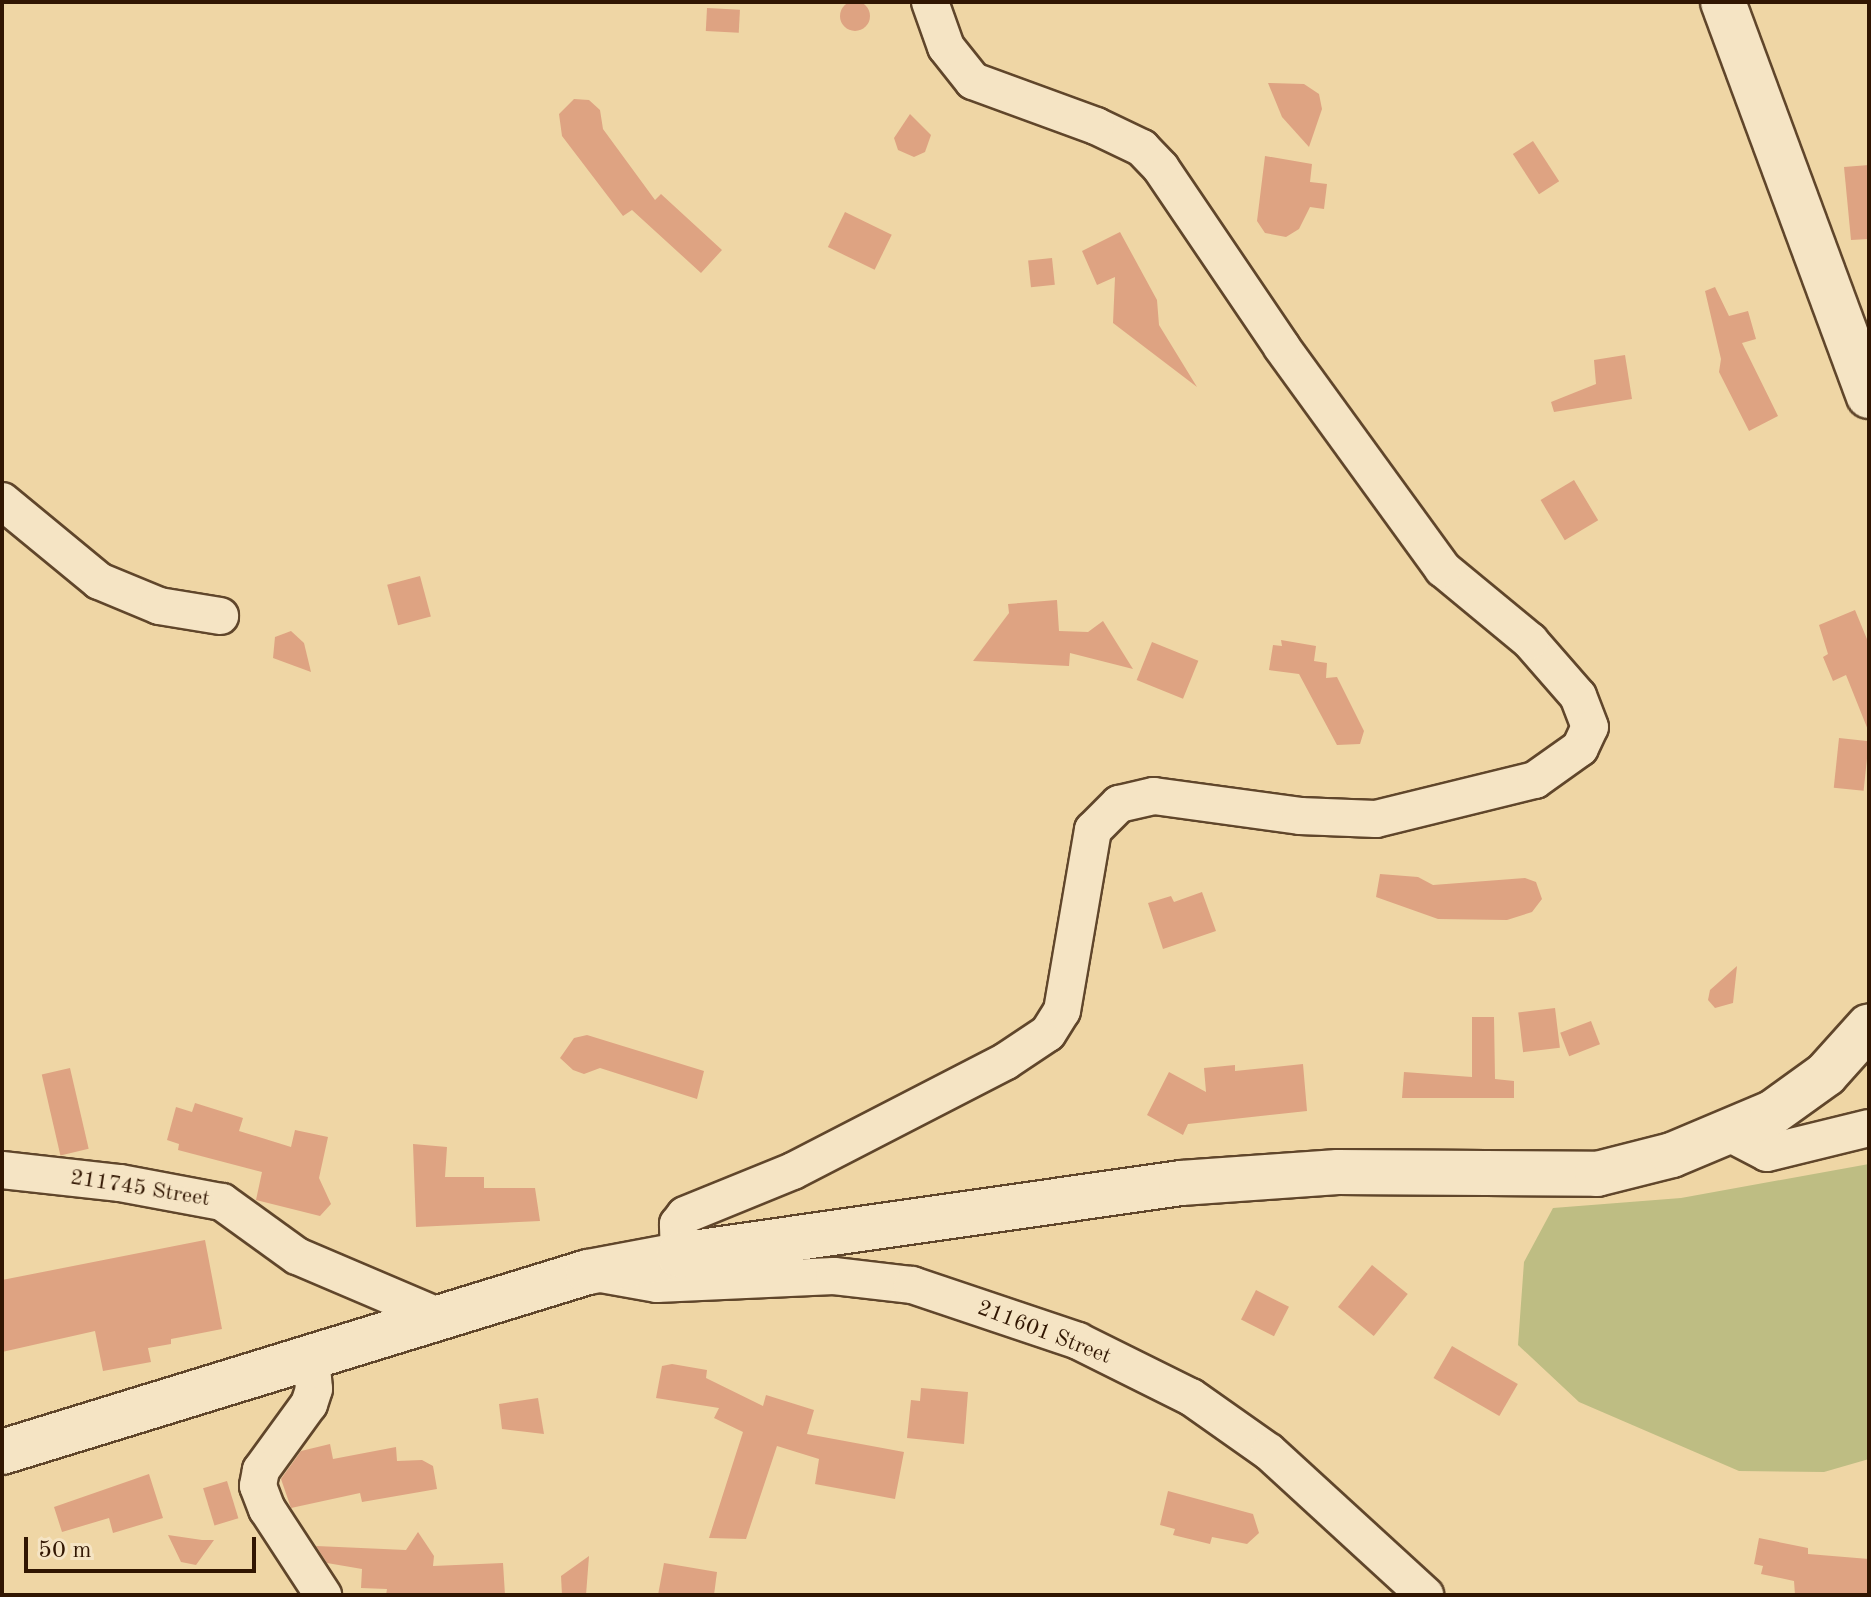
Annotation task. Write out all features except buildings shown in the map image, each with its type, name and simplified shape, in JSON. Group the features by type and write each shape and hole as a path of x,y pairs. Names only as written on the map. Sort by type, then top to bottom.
{"street":[{"path":"679,1255 678,1224 685,1215 793,1171 1006,1061 1048,1033 1062,1011 1093,830 1119,804 1154,796 1300,816 1376,819 1535,780 1580,748 1590,727 1578,696 1530,641 1443,569 1282,347 1161,168 1142,148 1096,126 973,81 946,47 930,2"},
{"path":"1723,2 1867,380"},
{"path":"2,501 99,581 159,606 220,616"},
{"path":"2,1452 588,1272 679,1255 1181,1183 1338,1172 1597,1174 1672,1155 1772,1113 1826,1074 1869,1026"},
{"path":"1727,1132 1767,1153 1869,1128"},
{"name":"211745 Street","path":"2,1170 120,1183 222,1202 297,1256 440,1317"},
{"name":"211601 Street","path":"588,1272 657,1284 834,1276 912,1285 1078,1341 1191,1397 1269,1452 1425,1595"},
{"path":"311,1355 314,1389 309,1404 261,1470 258,1486 267,1509 323,1595"}],"shaded area":[{"path":"1869,1164 1869,1459 1824,1472 1739,1471 1579,1402 1518,1345 1524,1262 1553,1208 1681,1198"}]}
